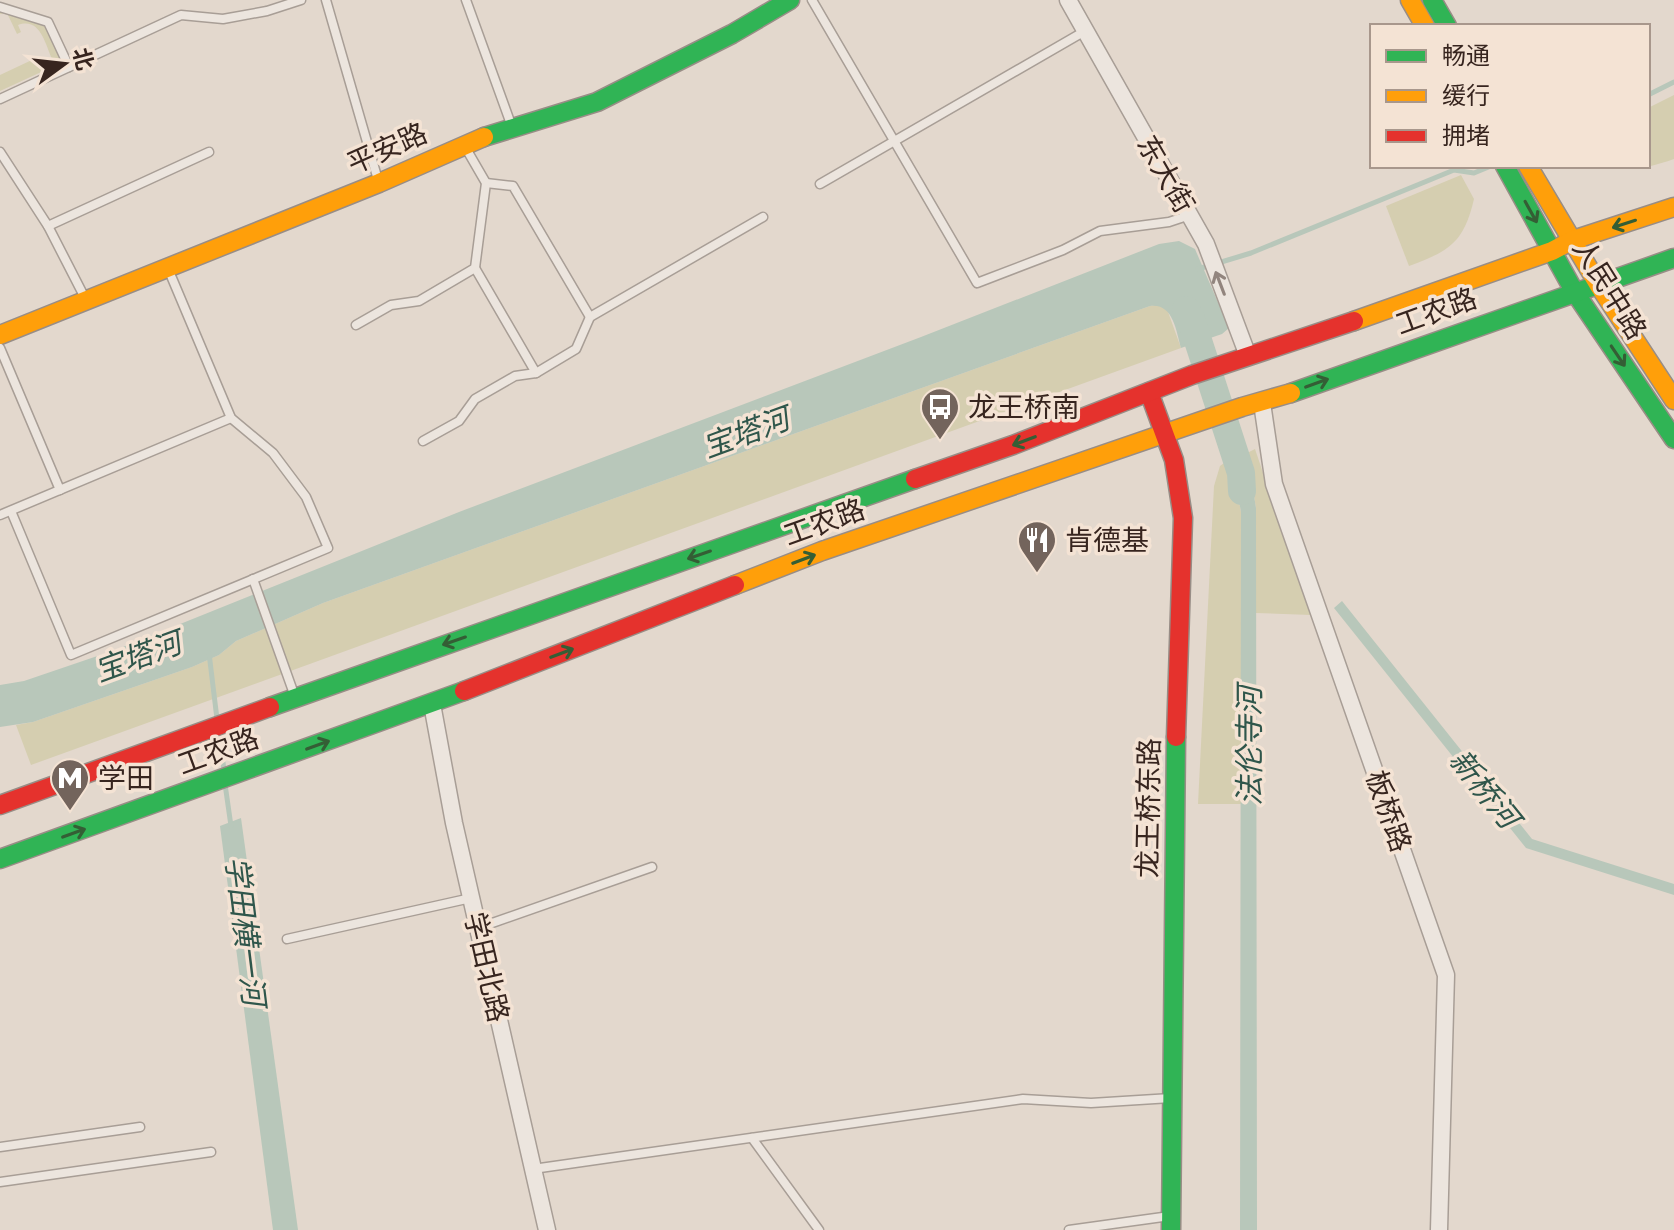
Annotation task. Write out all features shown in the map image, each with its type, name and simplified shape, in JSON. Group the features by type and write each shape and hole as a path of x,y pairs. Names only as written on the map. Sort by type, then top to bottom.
{"main road":[{"name":"平安路","path":"0,335 379,183 464,144 597,102 718,42 763,11 790,0"},
{"path":"1410,0 1424,24"},
{"path":"1432,0 1446,24"},
{"name":"人民中路","path":"1529,168 1598,284 1674,400"},
{"name":"人民中路","path":"1507,170 1574,291 1674,439"},
{"name":"工农路","path":"0,805 1013,445 1192,375 1674,207"},
{"name":"工农路","path":"0,859 432,704 822,551 1242,407 1262,403 1674,258"},
{"name":"龙王桥东路","path":"1149,392 1174,460 1183,518 1176,749 1171,1223"}],"street":[{"name":"东大街","path":"1068,0 1206,244 1241,358"},
{"name":"板桥路","path":"1262,403 1274,484 1446,975 1439,1230"},
{"name":"学田北路","path":"432,704 471,898 547,1230"}],"lane":[{"path":"0,99 181,15 223,19 267,11 301,0"},
{"path":"326,0 379,183"},
{"path":"466,0 512,127"},
{"path":"812,0 977,283 1063,250 1100,231 1169,222 1190,215"},
{"path":"0,7 48,22 69,67"},
{"path":"820,184 1085,31"},
{"path":"464,144 486,183 475,268 536,373"},
{"path":"48,226 209,152"},
{"path":"1,154 48,226 86,300"},
{"path":"486,183 513,186 590,317"},
{"path":"423,441 459,421 475,399 515,376 536,373 576,349 590,317 763,217"},
{"path":"356,325 391,305 419,301 475,268"},
{"path":"11,511 71,655 255,583 328,548 306,497 273,453 231,418 168,269"},
{"path":"0,348 60,490"},
{"path":"0,515 231,418"},
{"path":"255,583 295,699"},
{"path":"478,928 652,867"},
{"path":"287,939 471,898"},
{"path":"533,1169 1023,1099 1091,1103 1172,1098"},
{"path":"0,1147 140,1127"},
{"path":"752,1138 819,1230"},
{"path":"0,1182 211,1152"},
{"path":"1070,1230 1171,1223"}],"shaded area":[{"path":"0,10 46,25 63,62 0,91 0,75 34,59 37,66 52,59 37,28 18,25 21,32 17,34 7,13 0,14"},
{"path":"1674,95 1674,159 1650,166 1650,107"},
{"path":"1461,175 1474,199 1460,235 1445,250 1409,266 1386,206"},
{"path":"1160,304 1167,309 1181,348 31,765 16,725 33,722 192,667 219,655 236,641 323,603"},
{"path":"1255,449 1311,615 1256,613 1256,508 1247,453"},
{"path":"1231,458 1241,512 1241,804 1198,804 1214,486 1220,466"}],"water":[{"path":"1179,241 1195,249 1229,328 1222,334 1181,348 1169,313 1158,306 1150,306 323,603 236,641 219,655 192,667 33,722 0,727 0,685 24,681 118,649 459,512 1159,244"},
{"path":"1247,453 1256,508 1257,1230 1240,1230 1241,512 1231,458"},
{"name":"新桥河","path":"1342,601 1532,839 1674,884 1674,895 1526,848 1334,608"},
{"path":"241,818 298,1230 273,1230 220,826"}],"waterway":[{"name":"宝塔河","path":"1650,94 1674,82"},
{"name":"宝塔河","path":"1198,269 1251,253 1454,170 1474,173 1486,168"},
{"name":"法伦寺河","path":"1186,310 1241,473 1242,491"},
{"name":"学田横一河","path":"209,653 217,719"},
{"name":"学田横一河","path":"219,732 224,770"},
{"name":"学田横一河","path":"225,784 231,826"}],"traffic: fast":[{"path":"484,137 597,102 732,34 790,0"},
{"path":"1432,0 1446,24"},
{"path":"1506,168 1574,291 1674,439"},
{"path":"1291,393 1674,258"},
{"path":"270,707 915,479"},
{"path":"0,859 464,691"},
{"path":"1171,1230 1176,737"}],"traffic: slow":[{"path":"1410,0 1424,24"},
{"path":"0,335 379,183 484,137"},
{"path":"1529,168 1598,284 1674,400"},
{"path":"1354,321 1552,251 1573,240 1674,207"},
{"path":"735,585 822,551 1291,393"}],"traffic: jam":[{"path":"915,479 1013,445 1192,375 1354,321"},
{"path":"1149,392 1174,460 1183,518 1176,737"},
{"path":"464,691 735,585"},
{"path":"0,805 270,707"}],"place":[{"name":"龙王桥南","path":"940,441"},
{"name":"肯德基","path":"1037,574"},
{"name":"学田","path":"70,812"}]}
